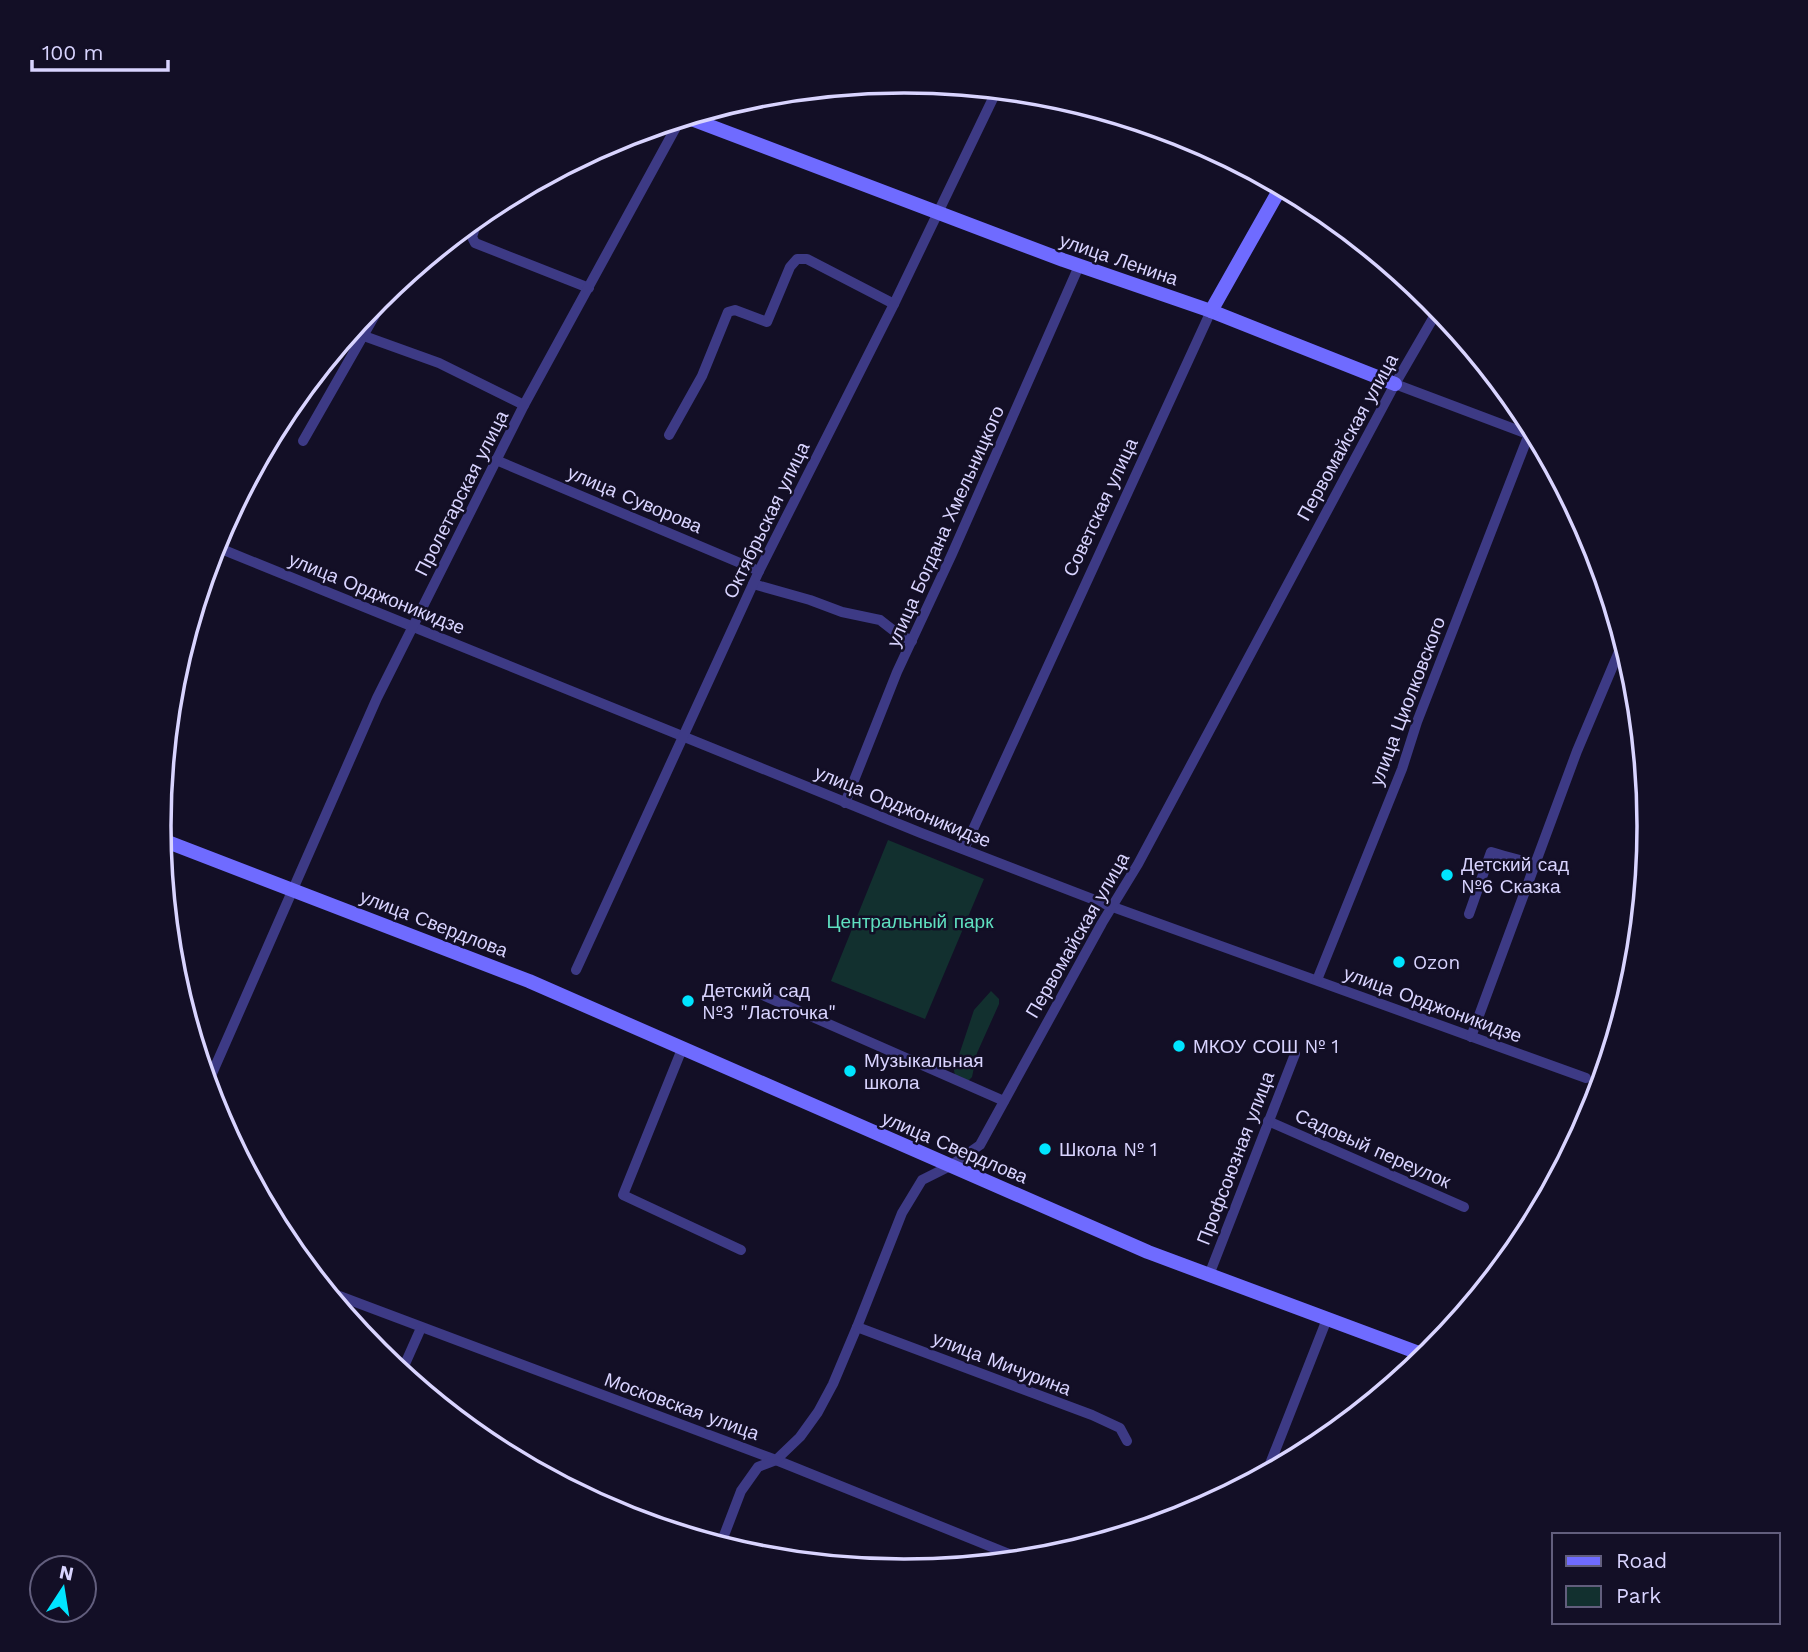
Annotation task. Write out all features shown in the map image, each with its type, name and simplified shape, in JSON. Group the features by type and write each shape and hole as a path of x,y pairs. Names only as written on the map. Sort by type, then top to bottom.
{"street":[{"name":"Октябрьская улица","path":"576,971 759,571 894,304 993,98"},
{"name":"улица Ленина","path":"700,122 1079,266 1211,311 1522,432"},
{"name":"Пролетарская улица","path":"213,1071 366,722 524,405 674,130"},
{"name":"Советская улица","path":"964,849 1211,311 1277,195"},
{"path":"472,234 475,243 589,288"},
{"path":"670,435 702,376 728,312 735,310 766,323 790,267 797,259 807,259 894,304"},
{"name":"улица Богдана Хмельницкого","path":"845,803 912,641 1079,266"},
{"name":"Первомайская улица","path":"724,1536 741,1491 758,1467 776,1460 800,1437 818,1412 833,1384 902,1213 922,1180 950,1166 979,1145 1113,907 1433,319"},
{"path":"303,441 370,325"},
{"path":"364,336 439,363 524,405"},
{"name":"улица Циолковского","path":"1317,980 1402,769 1417,722 1530,444"},
{"name":"улица Суворова","path":"496,460 759,571"},
{"name":"улица Орджоникидзе","path":"225,550 845,803 1113,907 1586,1078"},
{"path":"753,584 832,609 880,620 912,641"},
{"path":"1471,1037 1577,751 1617,657"},
{"name":"улица Свердлова","path":"171,843 519,977 1148,1252 1414,1351"},
{"path":"1469,914 1491,852 1535,865"},
{"path":"758,993 1004,1101"},
{"path":"682,1049 623,1195 741,1250"},
{"name":"Профсоюзная улица","path":"1209,1275 1295,1054"},
{"name":"Садовый переулок","path":"1268,1121 1464,1207"},
{"name":"Московская улица","path":"344,1298 776,1460 1005,1552"},
{"path":"1271,1461 1327,1319"},
{"name":"улица Мичурина","path":"857,1327 1091,1415 1120,1428 1127,1441"},
{"path":"406,1363 421,1328"}],"green space":[{"name":"Центральный парк","path":"888,840 984,879 925,1019 831,981"},
{"path":"991,991 999,999 999,1004 977,1053 972,1077 968,1081 955,1076 954,1070 974,1010"}],"place":[{"name":"Детский сад №6 Сказка","path":"1447,875"},
{"name":"Ozon","path":"1399,962"},
{"name":"Детский сад №3 \"Ласточка\"","path":"688,1001"},
{"name":"МКОУ СОШ № 1","path":"1179,1046"},
{"name":"Музыкальная школа","path":"850,1071"},
{"name":"Школа № 1","path":"1045,1149"}]}
